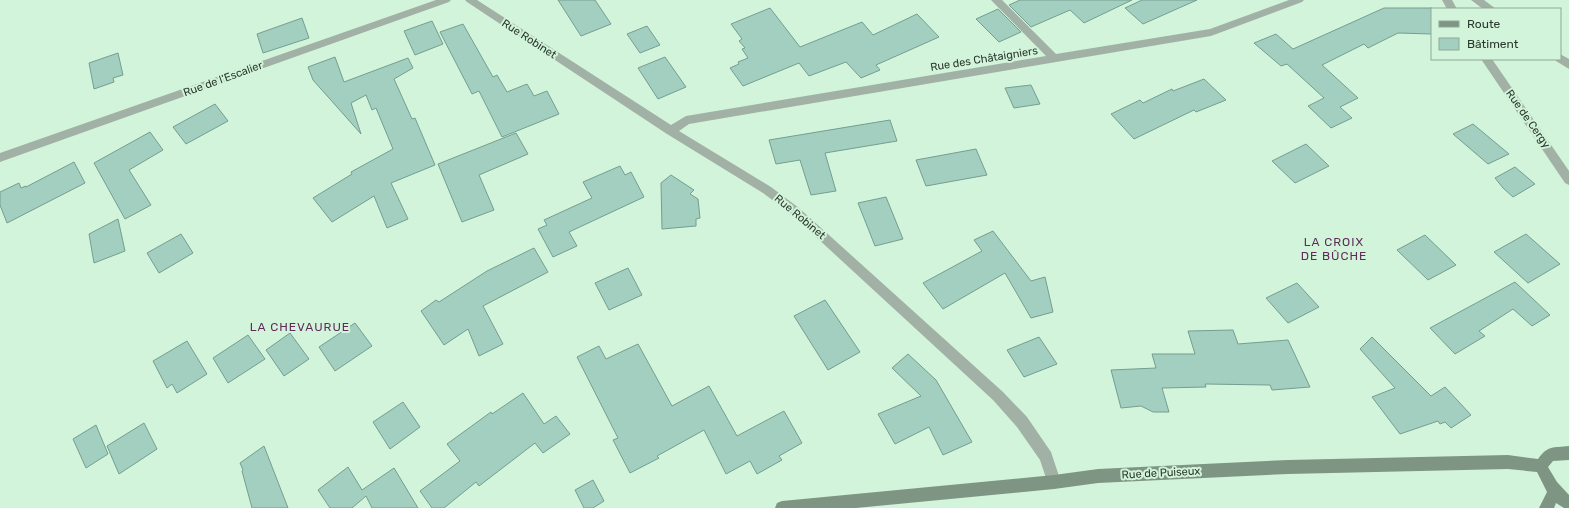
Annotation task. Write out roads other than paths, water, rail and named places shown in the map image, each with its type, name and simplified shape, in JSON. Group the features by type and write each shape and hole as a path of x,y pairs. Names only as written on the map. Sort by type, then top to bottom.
{"street":[{"name":"Rue de l'Escalier","path":"0,158 446,0"},
{"name":"Rue Robinet","path":"470,0 671,131 766,190 795,211 998,396 1022,422 1046,457 1054,482"},
{"path":"996,0 1055,59"},
{"name":"Rue des Châtaigniers","path":"671,131 686,120 1211,32 1299,0"},
{"path":"1476,0 1489,8"},
{"path":"1561,59 1569,65"},
{"name":"Rue de Cergy","path":"1487,60 1564,167 1569,180"},
{"path":"1569,453 1549,455 1541,466 1546,479 1555,491 1569,503"},
{"name":"Rue de Puiseux","path":"782,508 1054,482 1098,476 1288,467 1508,462 1541,466"},
{"path":"1546,508 1555,491"}],"district":[{"name":"LA CROIX DE BÛCHE","path":"1334,249"},
{"name":"LA CHEVAURUE","path":"300,327"}]}
